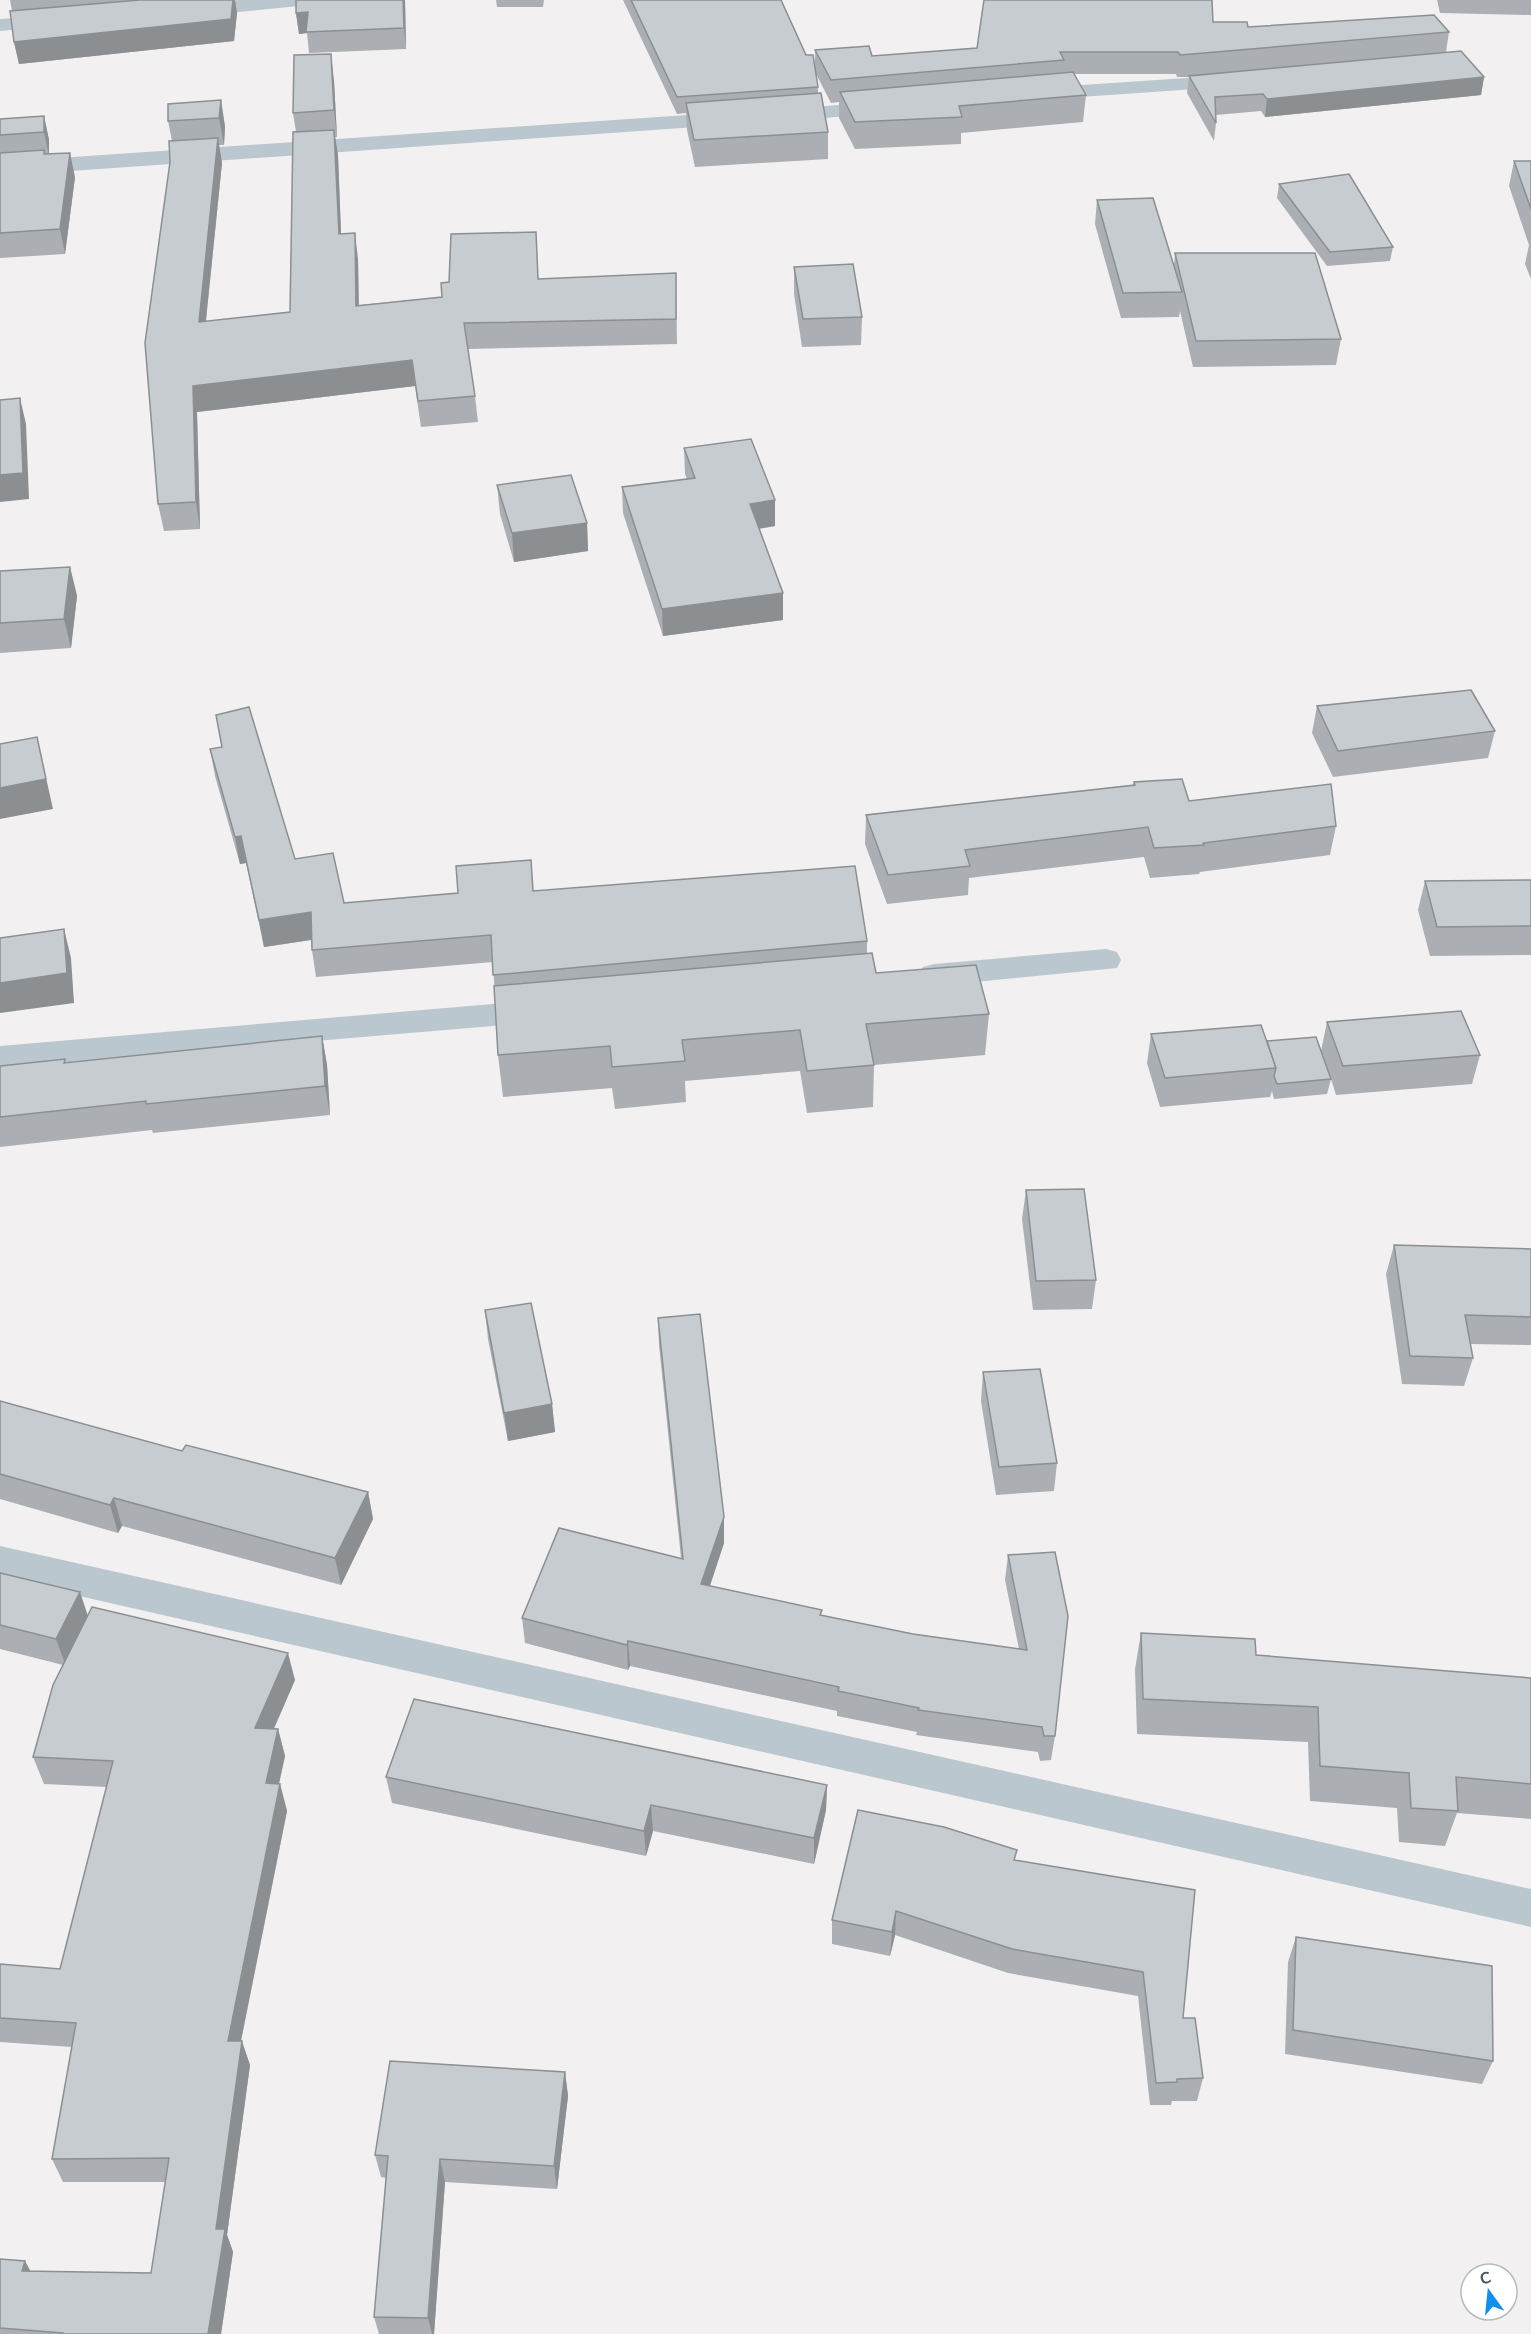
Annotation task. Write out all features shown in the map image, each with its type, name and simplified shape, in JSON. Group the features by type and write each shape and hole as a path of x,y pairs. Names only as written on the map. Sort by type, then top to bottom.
{"street":[{"path":"165,13 299,0"},
{"path":"0,25 82,19"},
{"path":"1015,96 1098,88 1247,80"},
{"path":"0,169 754,118 910,105"},
{"path":"905,978 1106,960"},
{"path":"0,1057 562,1009"},
{"path":"0,1562 1531,1908"}],"building":[{"path":"140,0 233,0 231,19 14,42 10,11"},
{"path":"296,0 403,0 404,28 306,32 308,12 296,13"},
{"path":"631,0 781,0 806,55 813,55 818,87 677,97"},
{"path":"984,0 1212,0 1213,22 1247,22 1248,27 1434,15 1449,32 1180,55 1178,52 1060,52 1064,60 831,80 815,50 869,46 872,56 977,48"},
{"path":"1461,51 1484,77 1267,99 1263,94 1215,97 1216,123 1189,76"},
{"path":"331,54 334,110 293,113 294,55"},
{"path":"1073,72 1086,95 959,106 962,117 855,122 840,92"},
{"path":"821,93 828,132 694,140 686,103"},
{"path":"221,100 219,118 168,121 168,104"},
{"path":"44,116 44,132 0,135 0,119"},
{"path":"334,130 339,234 355,233 356,306 442,297 441,283 449,282 451,234 536,232 538,279 676,273 676,319 464,323 475,396 418,401 412,360 193,386 196,502 158,504 145,343 170,162 169,141 218,138 199,322 290,312 293,132"},
{"path":"44,150 44,154 70,153 60,229 0,233 0,153"},
{"path":"1514,161 1531,161 1531,209"},
{"path":"1349,174 1393,247 1330,252 1279,184"},
{"path":"1153,198 1182,292 1123,293 1097,200"},
{"path":"1175,253 1315,253 1341,339 1196,341"},
{"path":"853,264 862,317 803,319 794,267"},
{"path":"20,398 23,473 0,475 0,400"},
{"path":"751,439 775,500 750,504 783,593 662,609 622,487 695,478 684,448"},
{"path":"571,475 587,523 512,533 497,485"},
{"path":"70,567 64,619 0,623 0,571"},
{"path":"1471,690 1495,731 1338,751 1317,706"},
{"path":"249,707 295,859 333,853 344,903 458,893 456,866 531,860 533,891 855,866 867,941 493,975 491,935 312,950 311,912 259,920 241,836 235,837 210,749 222,747 216,715"},
{"path":"37,737 46,779 0,788 0,744"},
{"path":"1182,779 1189,801 1331,784 1336,826 1203,843 1204,845 1154,848 1148,827 965,850 970,866 888,875 866,815 1135,785 1134,782"},
{"path":"1531,880 1531,926 1437,927 1425,881"},
{"path":"64,929 67,973 0,983 0,938"},
{"path":"872,953 876,973 976,965 989,1014 866,1024 874,1065 807,1071 800,1030 682,1040 685,1061 612,1067 610,1046 498,1055 494,986"},
{"path":"1461,1011 1480,1055 1343,1066 1327,1022"},
{"path":"1261,1025 1276,1068 1165,1078 1151,1034"},
{"path":"322,1036 325,1086 146,1104 146,1101 0,1117 0,1066 65,1059 64,1063"},
{"path":"1316,1037 1331,1079 1277,1084 1274,1076 1276,1068 1267,1041"},
{"path":"1084,1189 1096,1280 1036,1281 1026,1190"},
{"path":"1394,1245 1531,1249 1531,1317 1465,1315 1473,1358 1410,1356"},
{"path":"531,1303 552,1404 504,1413 485,1310"},
{"path":"700,1314 724,1517 701,1584 822,1610 820,1615 913,1634 1027,1650 1008,1555 1055,1552 1068,1616 1055,1736 1044,1736 1042,1727 918,1710 919,1708 838,1691 839,1687 628,1641 627,1645 522,1618 559,1528 683,1559 658,1318"},
{"path":"1040,1369 1057,1463 999,1467 983,1372"},
{"path":"0,1401 182,1451 186,1445 368,1492 335,1558 114,1498 110,1505 0,1474"},
{"path":"0,1573 80,1592 56,1639 0,1625"},
{"path":"92,1607 288,1653 255,1728 278,1729 266,1783 280,1784 228,2041 242,2041 216,2229 225,2229 208,2334 63,2334 0,2328 0,2259 25,2261 22,2271 151,2273 169,2158 52,2159 76,2023 0,2018 0,1964 60,1969 113,1761 33,1757 53,1685"},
{"path":"1141,1633 1255,1639 1256,1655 1531,1678 1531,1784 1456,1777 1458,1811 1411,1808 1409,1773 1320,1766 1318,1707 1143,1699"},
{"path":"414,1699 827,1785 814,1838 651,1805 644,1831 386,1777"},
{"path":"858,1810 944,1827 1017,1850 1014,1860 1195,1890 1183,2018 1195,2018 1203,2078 1156,2083 1143,1972 1012,1949 896,1911 892,1932 832,1920"},
{"path":"1296,1937 1492,1966 1493,2061 1293,2030"},
{"path":"390,2061 565,2072 554,2166 440,2159 428,2318 374,2317 388,2156 375,2155"}]}
